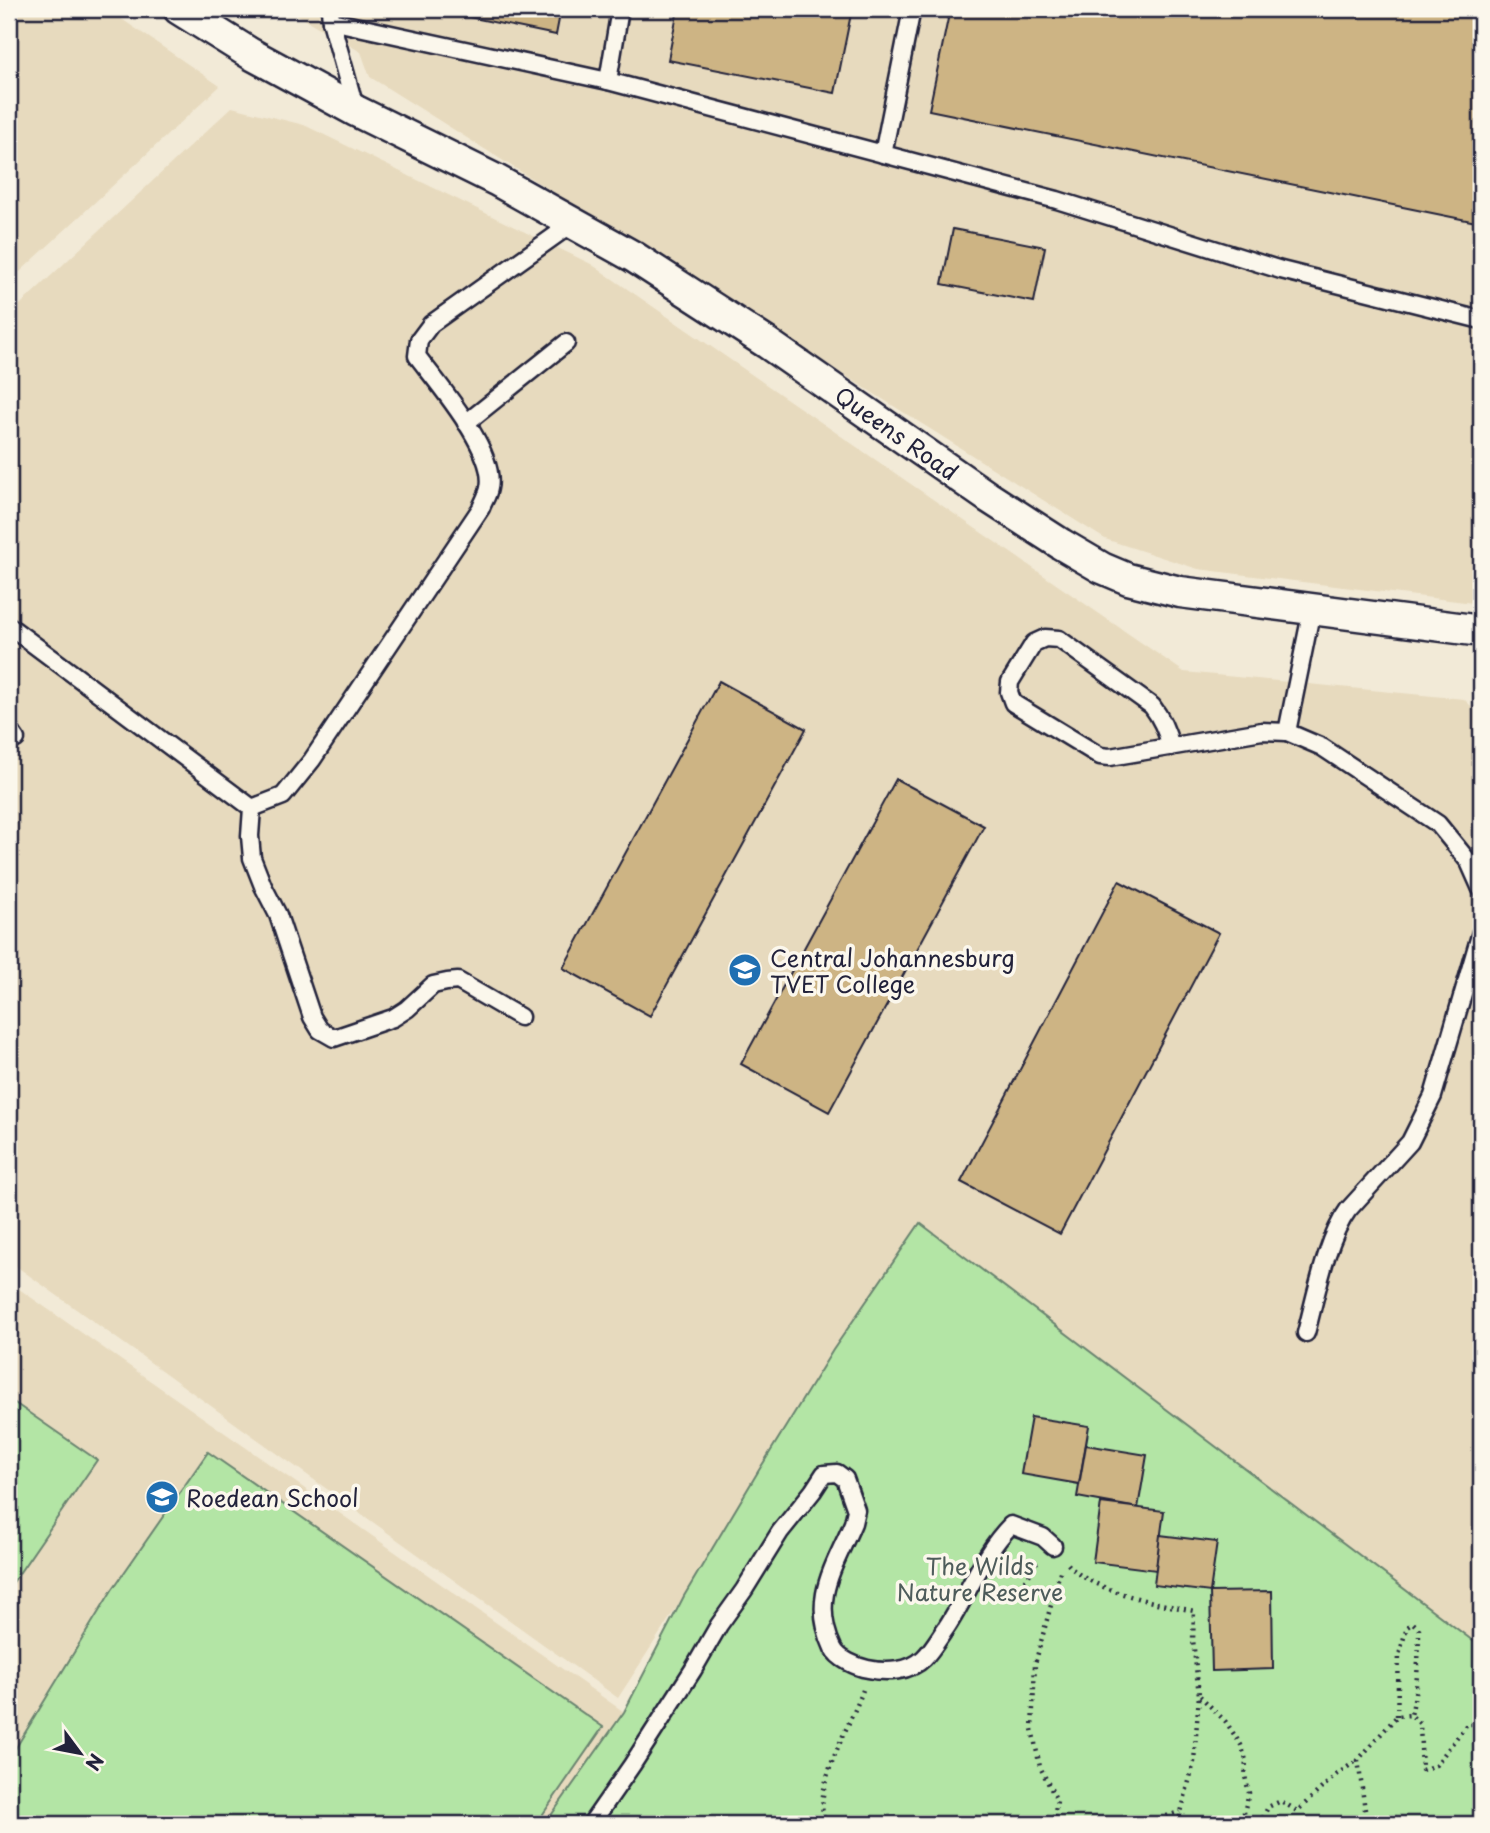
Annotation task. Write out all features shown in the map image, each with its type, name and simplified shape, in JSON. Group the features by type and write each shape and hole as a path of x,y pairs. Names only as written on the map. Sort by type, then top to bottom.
{"street":[{"name":"Queens Road","path":"179,9 251,54 356,111 496,180 634,257 767,343 988,497 1102,568 1128,579 1180,592 1481,631"}],"lane":[{"path":"608,81 620,9"},
{"path":"883,154 912,9"},
{"path":"356,111 331,15 608,81 1057,201 1281,270 1481,320"},
{"path":"252,808 283,796 312,760 481,508 490,486 486,458 466,423 417,356 419,340 431,324 573,223"},
{"path":"466,423 566,343"},
{"path":"1287,732 1312,609"},
{"path":"9,626 252,808"},
{"path":"1171,747 1161,719 1152,706 1059,639 1045,638 1034,643 1010,682 1009,692 1013,703 1100,756 1120,756 1262,731 1287,732 1322,747 1438,824 1469,862 1481,889"},
{"path":"252,808 252,858 278,915 312,1017 320,1030 334,1038 393,1018 433,985 458,981 520,1017"},
{"path":"1306,1333 1339,1222 1409,1142 1433,1096 1481,932"},
{"path":"591,1824 632,1765 780,1532 824,1474 837,1473 845,1479 856,1510 823,1595 823,1617 827,1636 836,1654 861,1668 893,1671 909,1667 923,1659 940,1638 999,1537 1011,1525 1048,1541"}],"path":[{"path":"958,1609 973,1606 984,1597 1018,1587 1035,1566 1048,1541"},
{"path":"1053,1824 1057,1801 1040,1767 1032,1729 1035,1664 1063,1558 1077,1574 1102,1585 1155,1603 1194,1611 1193,1640 1199,1695 1194,1762 1178,1824"},
{"path":"1260,1824 1268,1807 1281,1801 1297,1811 1358,1760 1397,1716 1399,1655 1407,1627 1413,1623 1419,1629 1419,1645 1414,1701 1410,1715"},
{"path":"826,1824 821,1815 827,1773 870,1670"},
{"path":"1199,1695 1226,1721 1241,1745 1246,1760 1245,1776 1249,1793 1244,1812 1247,1824"},
{"path":"1397,1716 1410,1715 1420,1724 1422,1770 1436,1765 1467,1724 1481,1724"},
{"path":"1358,1760 1367,1824"},
{"path":"1155,1824 1163,1817 1180,1812"}],"shaded area":[{"path":"9,9 107,9 220,86 9,282"},
{"path":"287,9 1481,9 1481,604 1198,569 1105,539 370,77 361,52"},
{"name":"Central Johannesburg TVET College","path":"232,107 304,125 591,264 1184,672 1464,699 1481,716 1481,1647 920,1224 833,1350 684,1596 618,1698 9,1261 9,315"},
{"name":"Roedean School","path":"9,1282 624,1712 545,1824 9,1824"}],"green space":[{"name":"The Wilds Nature Reserve","path":"920,1223 1481,1647 1481,1824 545,1824 624,1712 684,1596 759,1470 833,1350"},
{"path":"9,1399 97,1460 9,1588"},
{"name":"Roedean School","path":"208,1452 603,1727 536,1824 9,1824 9,1759 112,1590"}],"building":[{"path":"465,9 561,9 556,35 464,16"},
{"path":"678,9 852,9 835,93 668,60"},
{"path":"950,9 1481,9 1481,223 929,110"},
{"path":"953,229 1045,247 1034,302 942,284"},
{"path":"719,681 806,729 650,1016 563,968"},
{"path":"896,779 984,826 829,1112 741,1064"},
{"path":"1119,881 1219,933 1060,1234 961,1182"},
{"path":"1031,1417 1089,1426 1079,1484 1021,1474"},
{"path":"1086,1445 1147,1455 1138,1508 1077,1497"},
{"path":"1101,1503 1164,1511 1156,1570 1093,1562"},
{"path":"1160,1535 1217,1542 1210,1592 1154,1585"},
{"path":"1272,1591 1273,1669 1212,1671 1210,1592"}],"place":[{"name":"Central Johannesburg TVET College","path":"745,970"},
{"name":"Roedean School","path":"162,1497"}]}
